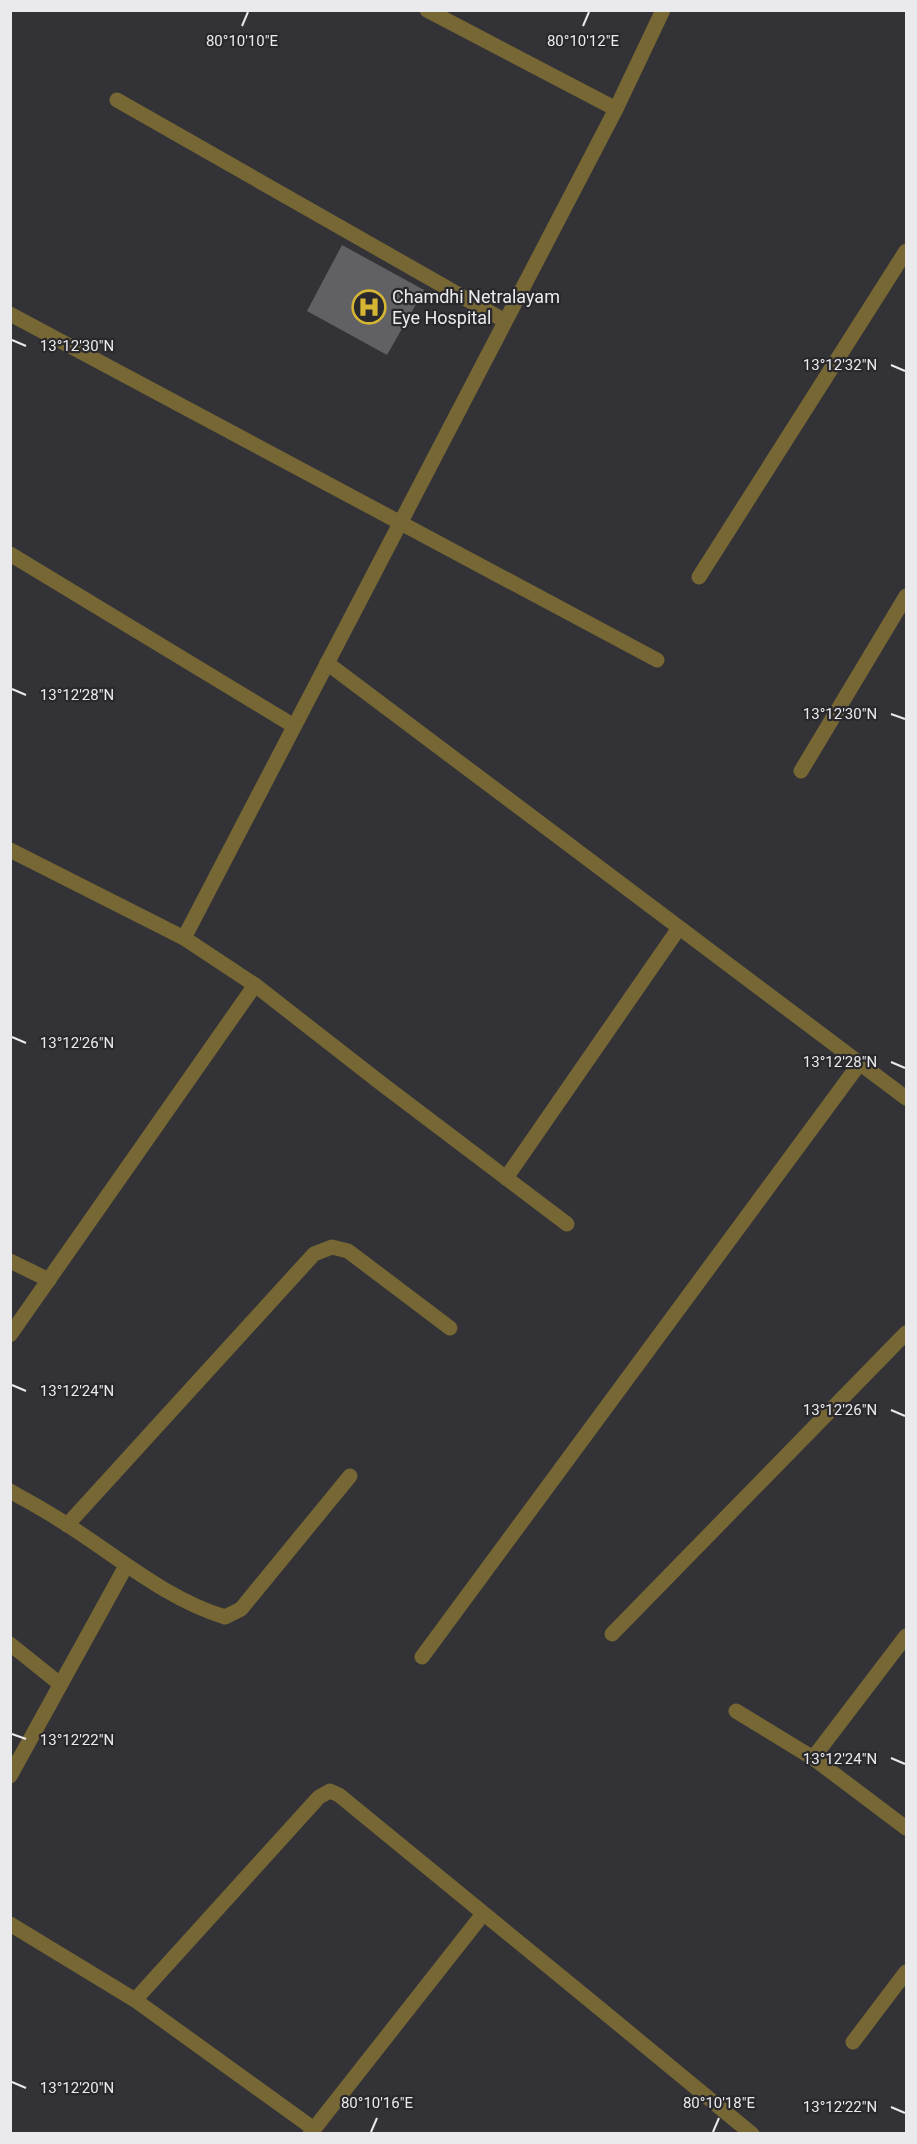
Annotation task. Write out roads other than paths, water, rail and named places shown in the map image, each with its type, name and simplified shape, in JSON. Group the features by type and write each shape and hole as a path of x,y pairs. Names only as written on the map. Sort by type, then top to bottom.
{"street":[{"path":"427,10 616,109"},
{"path":"184,938 616,109 663,10"},
{"path":"117,100 505,321"},
{"path":"699,577 906,251"},
{"path":"10,314 657,660"},
{"path":"10,554 294,726"},
{"path":"801,771 906,596"},
{"path":"327,663 906,1098"},
{"path":"10,850 184,938 255,985 567,1224"},
{"path":"506,1178 679,928"},
{"path":"10,1335 255,985"},
{"path":"422,1658 860,1063"},
{"path":"67,1524 314,1254 332,1247 348,1251 450,1328"},
{"path":"10,1262 49,1280"},
{"path":"612,1634 906,1333"},
{"path":"10,1491 67,1524 126,1566 206,1611 225,1617 241,1609 350,1476"},
{"path":"10,1776 126,1566"},
{"path":"813,1758 906,1636"},
{"path":"10,1644 60,1684"},
{"path":"736,1711 813,1758 906,1828"},
{"path":"135,2001 319,1797 330,1791 547,1963 752,2133"},
{"path":"10,1924 135,2001 312,2131 483,1914"},
{"path":"853,2042 906,1972"}],"place":[{"name":"Chamdhi Netralayam Eye Hospital","path":"369,307"}]}
